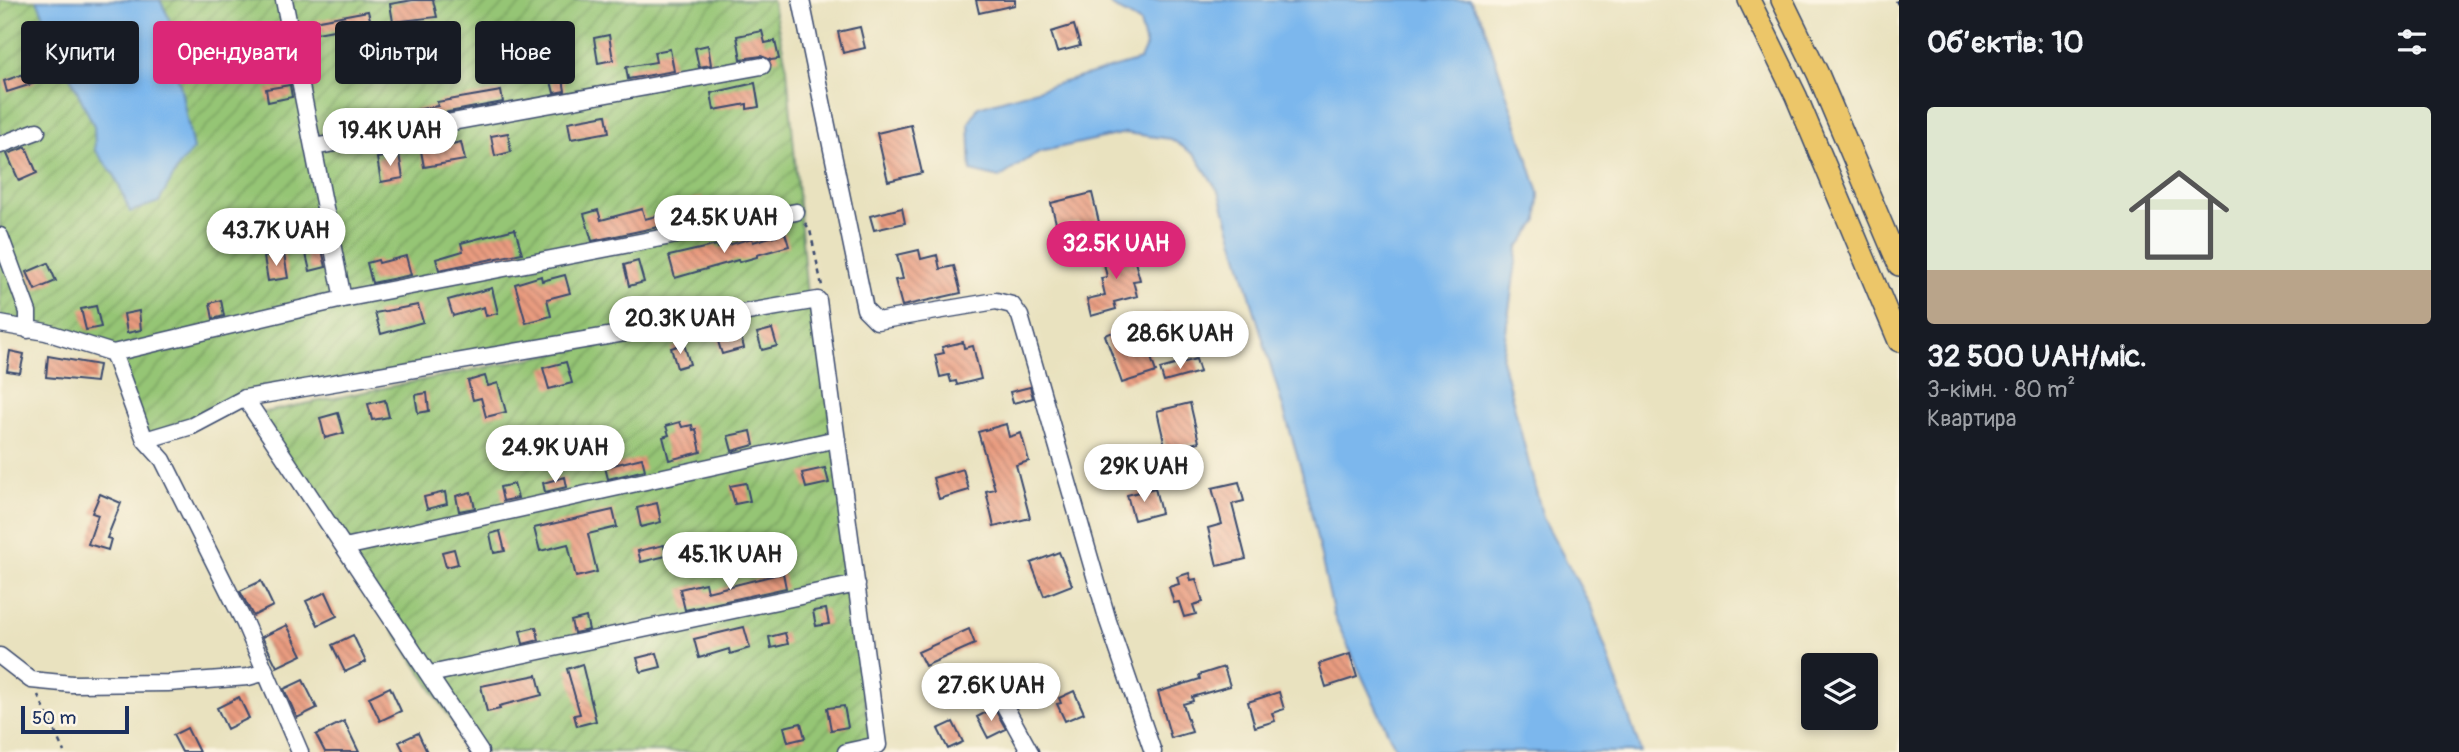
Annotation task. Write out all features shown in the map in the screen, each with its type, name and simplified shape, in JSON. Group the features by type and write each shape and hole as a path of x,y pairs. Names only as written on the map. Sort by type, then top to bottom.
{"main road":[{"path":"1749,0 1796,96 1899,341"},
{"path":"1782,0 1818,74 1899,265"}],"street":[{"path":"302,0 285,2 343,299"},
{"path":"802,0 865,309 877,321 996,301 1012,305 1020,316 1108,621 1153,752"},
{"path":"313,147 762,66"},
{"path":"0,145 37,131"},
{"path":"0,324 46,332 113,353 343,299 796,212"},
{"path":"0,236 28,312 29,330"},
{"path":"145,440 192,426 245,398 818,300 878,745 846,752"},
{"path":"113,353 145,440 163,460 245,624 300,752"},
{"path":"245,398 480,752"},
{"path":"345,547 837,439"},
{"path":"430,674 857,583"},
{"path":"0,656 31,680 72,684 168,683 248,677 266,673"},
{"path":"1003,703 1030,752"}],"path":[{"path":"796,212 810,230 822,286 818,300"},
{"path":"31,680 64,752"}],"green space":[{"path":"0,0 772,0 787,68 807,297 245,398 145,440 113,353 0,329"},
{"path":"818,300 871,752 472,752 256,414"}],"water":[{"path":"37,0 160,0 169,21 153,21 153,84 180,84 193,150 180,164 159,202 130,212 115,176 95,150 94,126 74,84 139,84 139,21 46,21"},
{"path":"1106,0 1470,0 1483,22 1539,193 1538,221 1518,248 1502,359 1543,518 1591,607 1641,752 1397,752 1334,616 1303,475 1220,194 1196,156 1171,139 1125,133 1039,152 999,178 971,171 969,123 978,107 1140,60 1146,46 1140,23"}],"building":[{"path":"433,0 437,17 393,21 390,4"},
{"path":"976,0 1015,0 1015,5 979,13"},
{"path":"368,11 370,21 335,21 335,30 321,32 321,21 314,21"},
{"path":"1074,25 1080,46 1057,52 1051,32"},
{"path":"860,27 865,48 843,53 838,32"},
{"path":"762,31 765,43 775,41 779,59 771,60 761,56 741,59 737,36"},
{"path":"609,35 613,60 598,63 594,38"},
{"path":"708,45 711,65 699,67 695,48"},
{"path":"670,49 674,71 628,79 626,67 656,62 654,52"},
{"path":"21,75 21,84 32,84 7,92 4,81"},
{"path":"755,83 759,107 747,109 747,104 714,110 711,93"},
{"path":"552,84 564,84 565,91 554,93"},
{"path":"290,85 292,97 268,102 266,89"},
{"path":"501,91 503,102 405,120 403,112 438,106 437,102"},
{"path":"606,115 609,132 571,139 568,122"},
{"path":"911,125 922,173 888,181 877,133"},
{"path":"508,133 511,152 495,156 491,136"},
{"path":"461,142 465,160 424,167 421,151"},
{"path":"26,147 37,173 19,181 7,154"},
{"path":"399,154 403,178 381,182 377,158"},
{"path":"1092,193 1103,239 1084,244 1079,222 1057,227 1051,203"},
{"path":"702,197 707,218 696,220 691,200"},
{"path":"902,208 905,223 874,230 870,216"},
{"path":"642,209 645,219 660,215 663,226 592,241 584,214 598,210 601,220"},
{"path":"240,224 244,246 225,249 221,228"},
{"path":"515,229 522,253 439,270 436,259 463,251 461,243"},
{"path":"785,233 789,246 675,278 669,256 717,245 718,248 752,238 753,242"},
{"path":"1131,247 1140,280 1133,281 1137,296 1114,302 1116,309 1091,316 1087,299 1105,295 1101,278 1107,277 1102,255"},
{"path":"322,250 326,267 310,271 306,254"},
{"path":"919,250 921,259 937,255 940,269 954,266 961,293 902,306 895,280 903,279 897,255"},
{"path":"284,254 288,278 268,281 264,257"},
{"path":"406,256 411,275 372,283 367,263 378,260 379,263"},
{"path":"638,261 644,282 629,286 624,265"},
{"path":"48,263 56,281 35,290 27,272"},
{"path":"565,275 570,293 547,299 551,316 526,323 515,284 541,276 542,281"},
{"path":"492,288 498,313 486,316 484,307 453,316 448,300"},
{"path":"221,300 224,316 213,319 210,303"},
{"path":"418,305 423,322 381,334 375,313"},
{"path":"96,306 101,327 86,330 81,309"},
{"path":"139,311 141,330 127,333 124,314"},
{"path":"1169,312 1178,338 1148,349 1156,372 1122,383 1105,335"},
{"path":"739,329 744,348 722,354 716,335"},
{"path":"772,329 777,346 762,350 757,333"},
{"path":"963,342 964,348 973,346 981,379 957,385 956,381 951,382 949,375 940,377 935,355 944,353 942,347"},
{"path":"684,344 690,364 677,368 671,348"},
{"path":"10,351 24,354 20,373 7,371"},
{"path":"48,356 99,365 96,382 46,377"},
{"path":"1196,359 1200,372 1164,382 1160,369"},
{"path":"566,362 572,383 549,389 543,368"},
{"path":"485,376 488,386 498,383 506,412 486,417 481,398 473,400 468,381"},
{"path":"1030,387 1033,398 1013,403 1010,392"},
{"path":"427,393 429,411 418,413 415,395"},
{"path":"385,400 389,417 372,420 368,404"},
{"path":"1190,403 1199,442 1166,450 1157,411"},
{"path":"338,413 344,433 325,438 320,418"},
{"path":"680,422 682,427 692,425 693,430 696,429 701,452 669,460 663,437 669,435 666,426"},
{"path":"1006,424 1009,437 1021,433 1029,461 1016,465 1030,518 994,527 986,491 995,489 978,432"},
{"path":"751,431 754,445 732,451 728,436"},
{"path":"642,458 645,470 608,479 605,467"},
{"path":"825,468 829,483 806,488 802,473"},
{"path":"963,469 969,490 939,499 933,478"},
{"path":"565,477 567,487 545,492 543,483"},
{"path":"1239,482 1244,501 1232,504 1246,559 1217,566 1208,528 1222,524 1212,488"},
{"path":"746,483 750,501 735,504 730,486"},
{"path":"514,484 518,498 503,501 500,487"},
{"path":"1155,488 1161,513 1134,520 1127,495"},
{"path":"445,492 447,504 427,509 424,497"},
{"path":"471,492 475,508 459,511 456,496"},
{"path":"100,494 121,503 107,538 111,539 108,550 88,544 98,515 92,513"},
{"path":"657,503 661,522 641,527 637,508"},
{"path":"613,510 617,527 588,534 597,572 576,577 568,544 540,551 534,528"},
{"path":"500,531 505,551 494,553 490,534"},
{"path":"664,545 666,556 641,562 638,551"},
{"path":"454,549 458,564 446,567 442,552"},
{"path":"1059,552 1072,585 1044,596 1031,563"},
{"path":"783,573 786,588 685,610 680,589 705,583 707,592"},
{"path":"1189,573 1191,580 1196,579 1203,602 1193,605 1196,614 1184,617 1179,602 1174,603 1169,587 1179,584 1177,577"},
{"path":"261,581 273,606 253,616 240,591"},
{"path":"326,592 337,616 318,625 306,601"},
{"path":"826,609 829,624 816,626 813,611"},
{"path":"586,617 589,630 574,633 571,621"},
{"path":"287,625 302,655 277,667 262,637"},
{"path":"536,627 539,640 523,644 520,631"},
{"path":"744,627 750,648 730,654 729,649 699,658 694,639"},
{"path":"969,629 975,644 925,666 918,652"},
{"path":"785,633 788,644 771,648 769,637"},
{"path":"353,635 366,662 345,672 332,645"},
{"path":"657,653 661,667 641,672 637,658"},
{"path":"1350,654 1357,677 1326,687 1319,664"},
{"path":"582,664 596,721 577,726 574,715 580,714 567,669"},
{"path":"1224,667 1230,686 1192,697 1193,701 1183,704 1192,732 1171,738 1158,692 1200,679 1199,675"},
{"path":"537,675 542,695 499,706 500,709 487,712 481,686"},
{"path":"303,680 317,708 297,718 284,689"},
{"path":"390,687 401,711 380,721 369,697"},
{"path":"1074,691 1084,713 1065,721 1057,704 1061,703 1059,698"},
{"path":"1279,692 1284,709 1272,713 1275,721 1255,727 1248,702"},
{"path":"239,697 249,718 227,729 217,708"},
{"path":"844,706 848,727 831,730 827,708"},
{"path":"994,708 1006,729 988,738 977,717"},
{"path":"344,721 359,752 325,752 316,735"},
{"path":"953,722 963,742 948,749 938,729"},
{"path":"801,723 805,738 788,742 784,727"},
{"path":"187,728 199,752 182,752 173,735"},
{"path":"418,733 427,752 404,752 399,742"}],"railway":[{"path":"1897,0 1899,4"}]}
